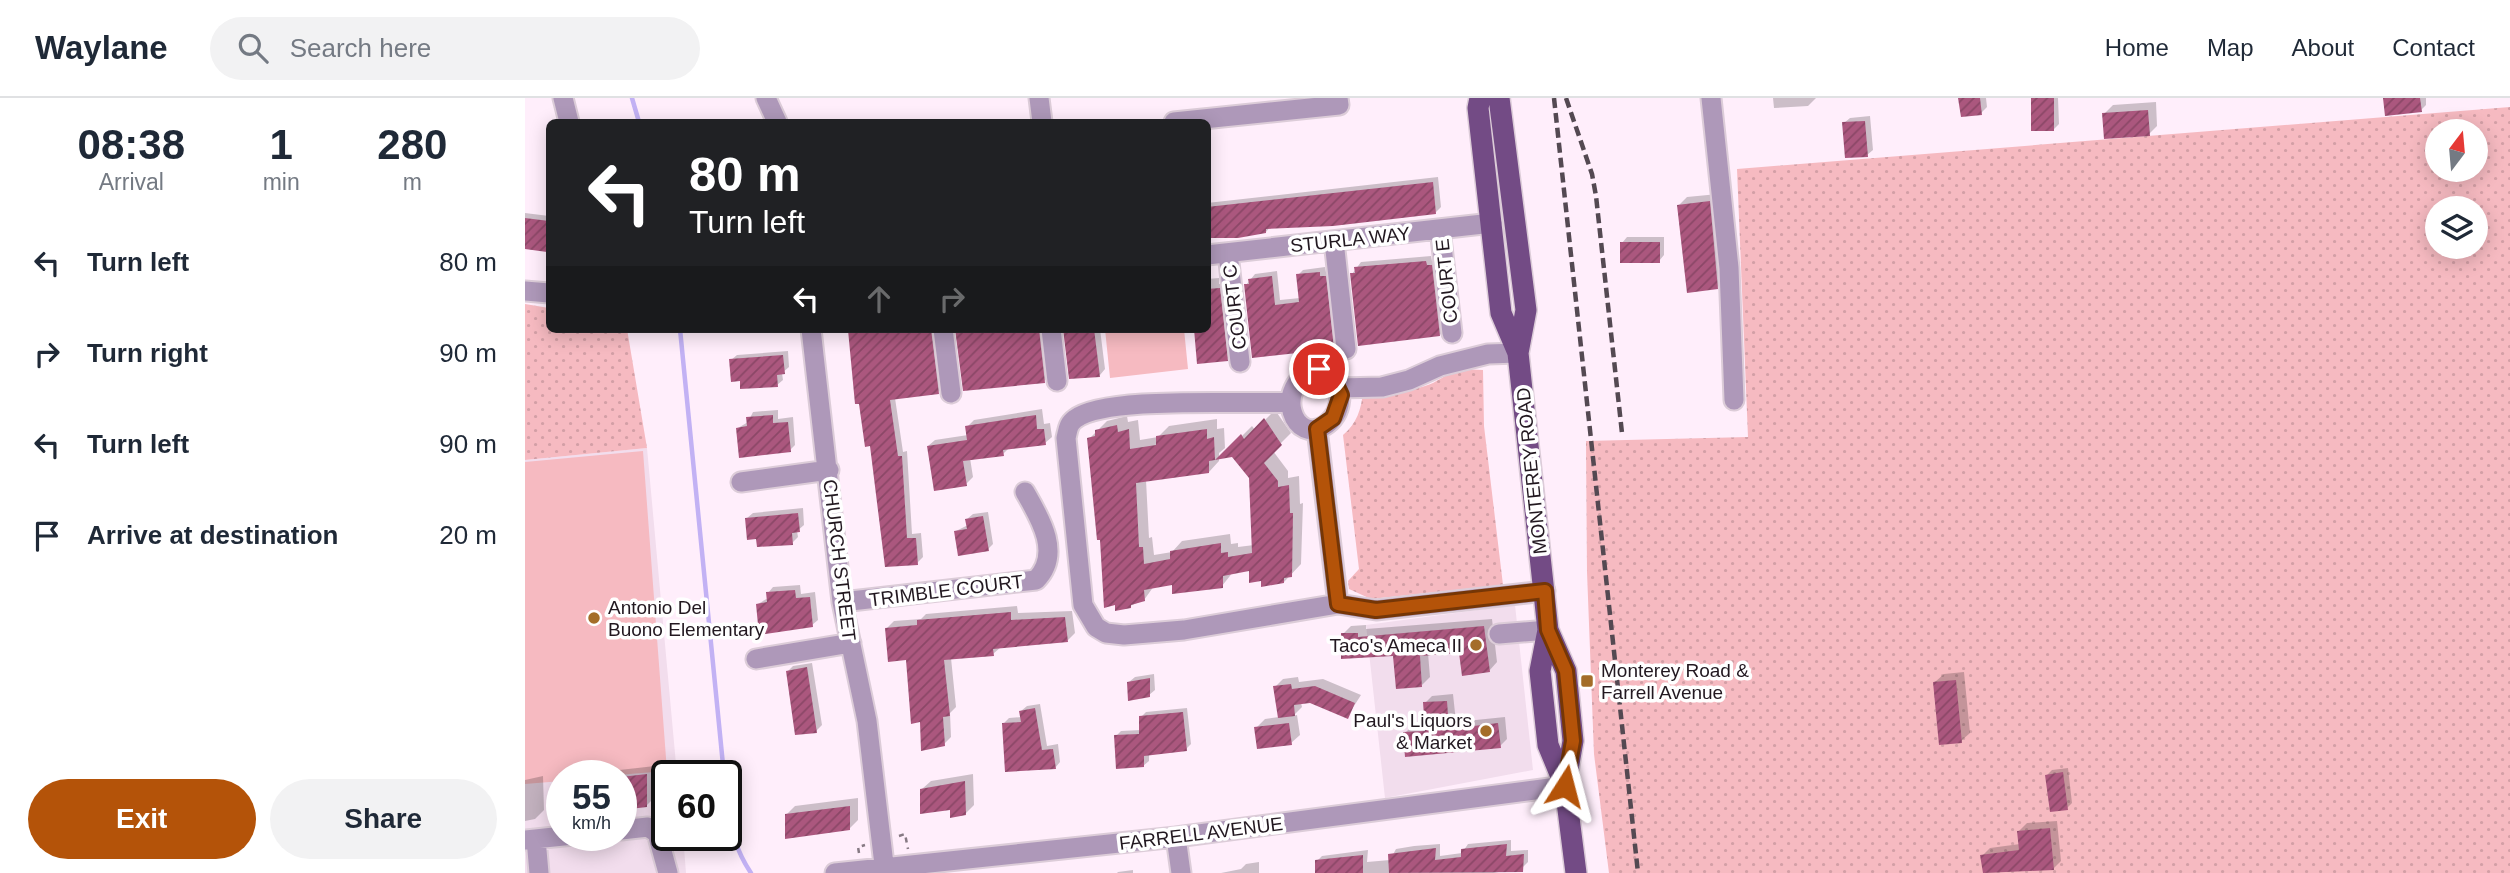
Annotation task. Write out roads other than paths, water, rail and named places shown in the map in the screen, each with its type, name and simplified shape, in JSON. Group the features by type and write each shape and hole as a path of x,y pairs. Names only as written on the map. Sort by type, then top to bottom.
{"main road":[{"name":"MONTEREY ROAD","path":"1480,98 1478,108 1501,313 1518,353 1548,630 1566,671 1573,741 1565,786 1576,873"},
{"name":"MONTEREY ROAD","path":"1500,98 1526,310 1518,353"}],"street":[{"path":"563,98 568,119"},
{"path":"766,98 776,119"},
{"path":"1039,98 1042,119"},
{"path":"1205,119 1339,106 1338,98"},
{"path":"1711,98 1729,268 1734,400"},
{"name":"STURLA WAY","path":"1211,255 1492,223"},
{"name":"COURT E","path":"1440,229 1452,333"},
{"path":"1334,241 1346,349"},
{"name":"COURT C","path":"1228,253 1240,362"},
{"path":"525,291 546,293"},
{"name":"CHURCH STREET","path":"812,333 842,602 867,721 884,871"},
{"path":"944,333 951,393"},
{"path":"1051,333 1056,380"},
{"path":"1339,388 1382,387 1409,380 1440,366 1488,354 1518,353"},
{"path":"1315,370 1331,374 1339,388 1337,412 1330,422 1317,429 1302,427 1295,420 1291,402 1299,379 1315,370"},
{"path":"1291,402 1223,401 1101,408 1077,417 1069,424 1066,438 1083,605 1096,627 1106,633 1124,635 1184,630 1338,604 1376,610 1545,591"},
{"path":"1317,429 1338,604"},
{"path":"741,482 829,470"},
{"name":"TRIMBLE COURT","path":"842,602 1036,580 1045,572 1048,559 1045,529 1025,492"},
{"path":"1499,634 1548,630"},
{"path":"756,659 851,643"},
{"name":"FARRELL AVENUE","path":"835,873 884,871 1176,837 1565,786"},
{"path":"637,828 648,827 657,833 668,873"},
{"path":"1176,837 1181,873"},
{"path":"531,839 539,873"}],"waterway":[{"path":"632,98 638,119"},
{"path":"680,333 723,760"},
{"path":"739,851 751,873"}],"railway":[{"path":"1554,98 1638,873"},
{"path":"1566,98 1592,174 1596,196 1622,433"}],"place":[{"name":"Antonio Del Buono Elementary","path":"594,618"},
{"name":"Taco's Ameca II","path":"1476,645"},
{"name":"Monterey Road & Farrell Avenue","path":"1587,681"},
{"name":"Paul's Liquors & Market","path":"1486,731"}]}
